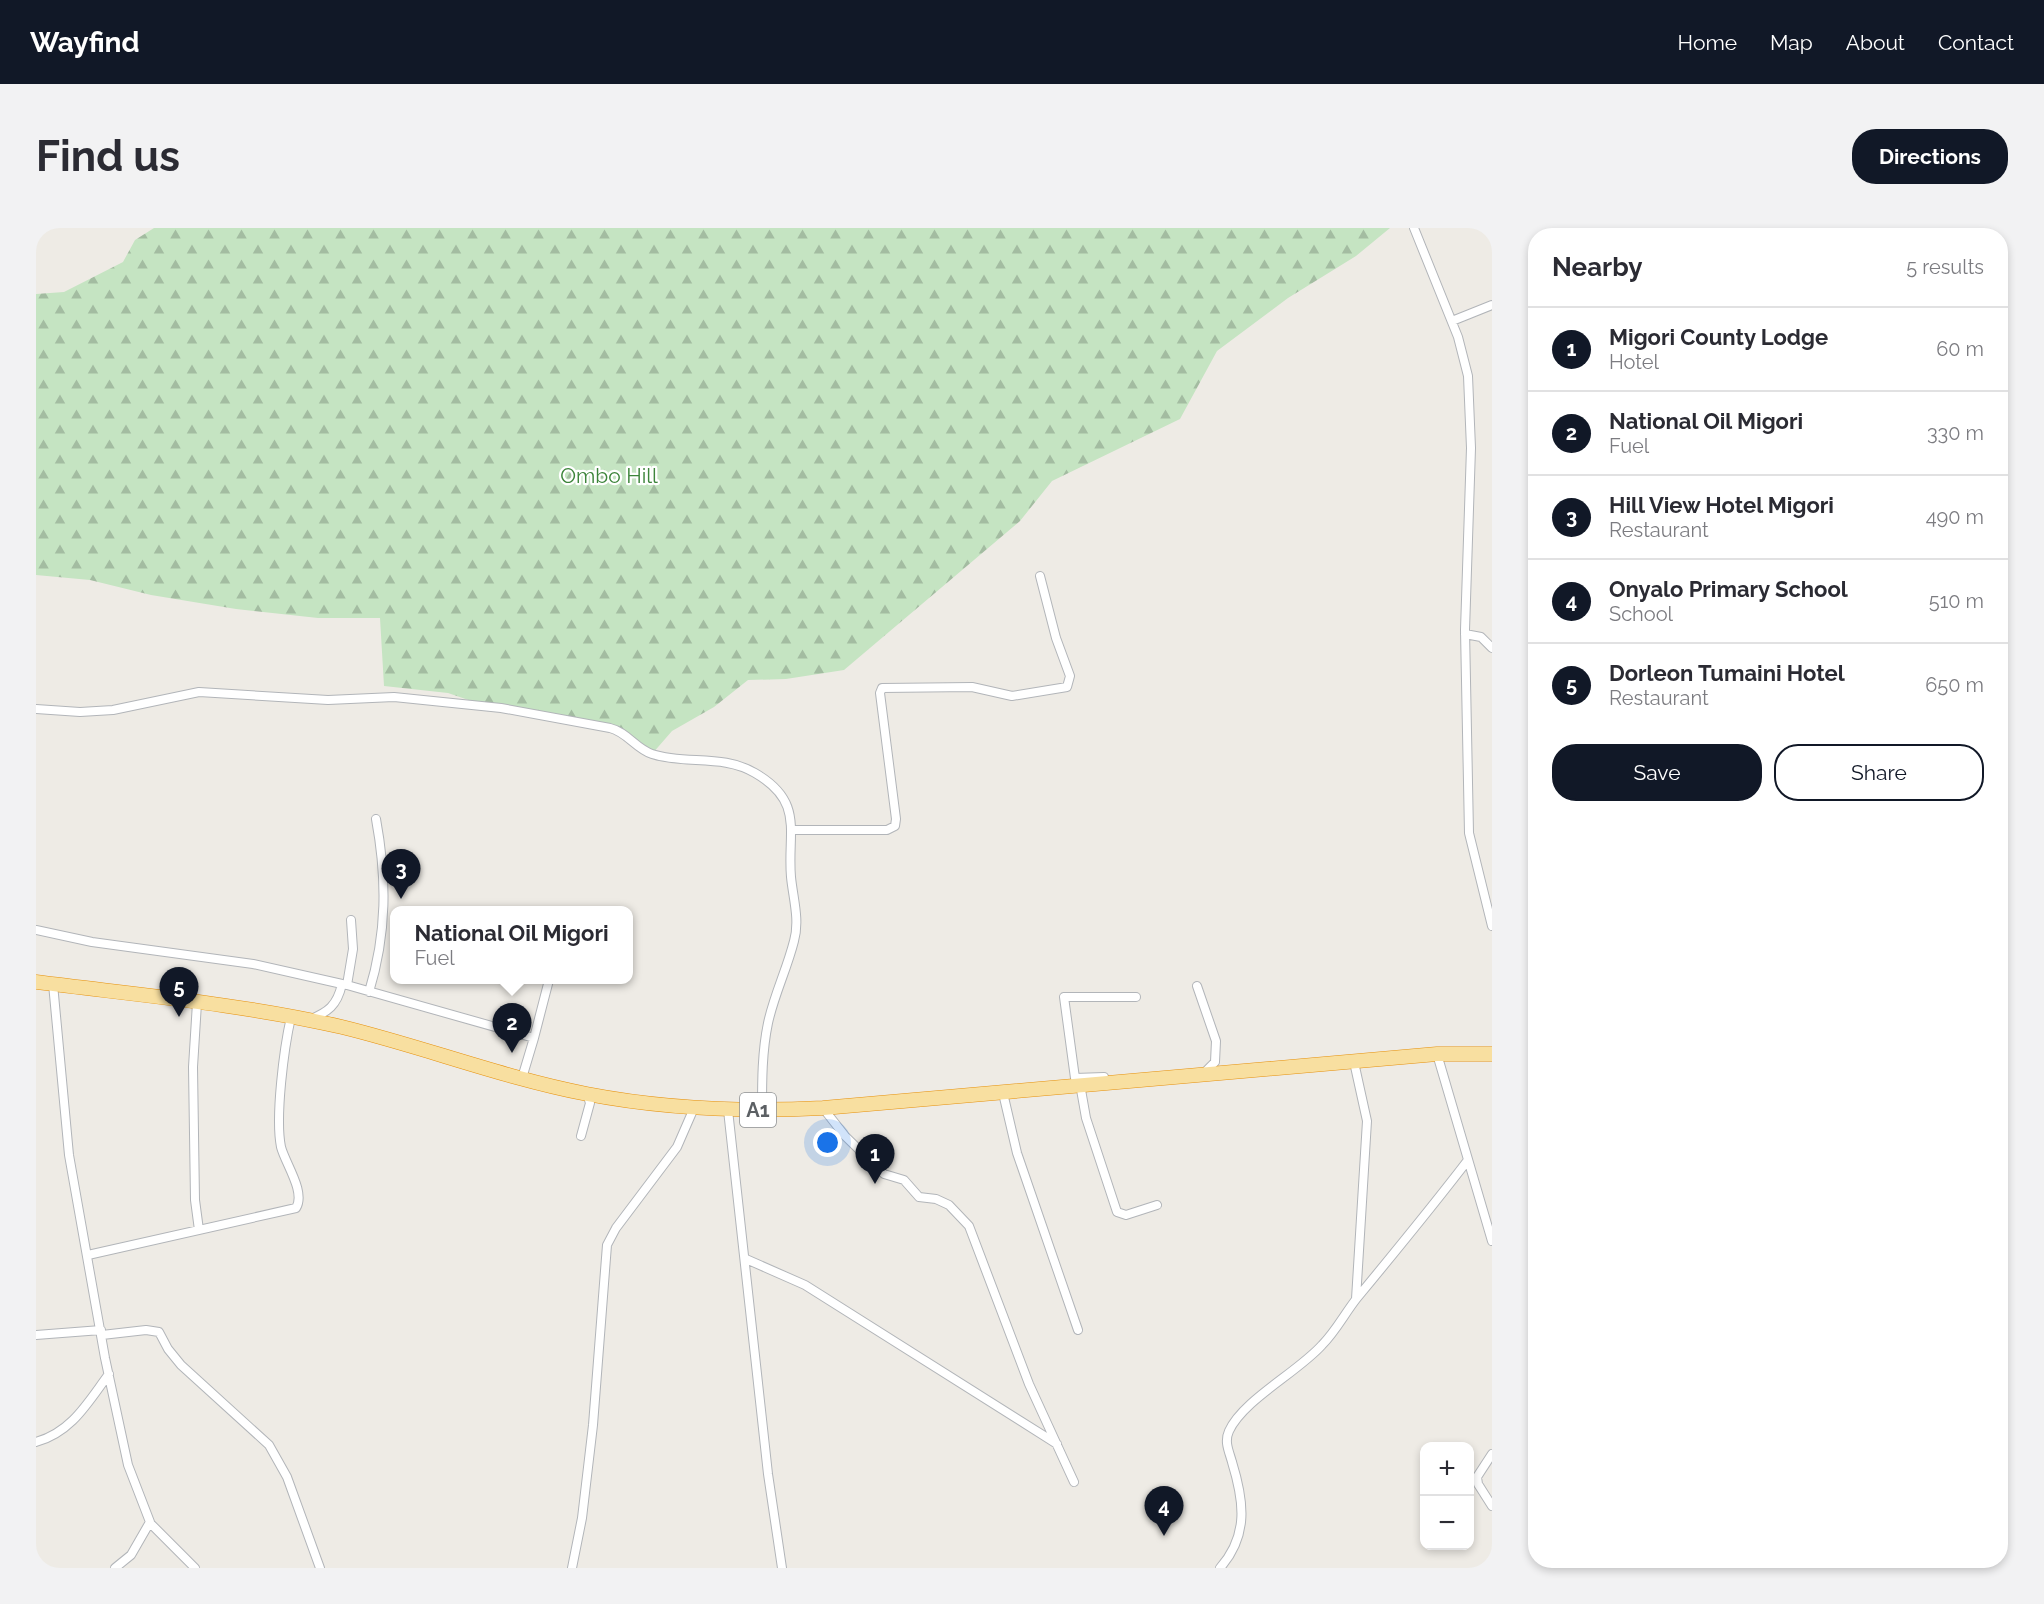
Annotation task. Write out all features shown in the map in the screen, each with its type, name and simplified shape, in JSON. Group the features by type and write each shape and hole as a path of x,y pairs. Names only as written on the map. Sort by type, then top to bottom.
{"highway":[{"name":"A1","path":"36,982 309,1020 418,1047 522,1078 587,1094 694,1108 728,1110 823,1108 1437,1054 1492,1054"}],"street":[{"path":"1414,228 1452,321 1466,365 1470,395 1469,554 1465,634 1468,825 1470,842 1492,926"},
{"path":"1452,321 1492,305"},
{"path":"793,830 887,830 895,826 896,811 880,693 882,688 972,687 1012,696 1066,687 1070,676 1056,639 1040,576"},
{"path":"1465,634 1477,635 1492,648"},
{"path":"36,709 80,712 113,710 200,692 328,700 415,698 519,710 616,729 645,751 662,757 730,763 743,767 775,789 788,810 793,830 790,871 796,931 768,1023 762,1066 762,1110"},
{"path":"369,992 380,951 385,910 384,871 376,819"},
{"path":"309,1020 332,1008 344,985 352,949 351,920"},
{"path":"36,930 92,942 253,964 344,985 534,1038"},
{"path":"52,984 69,1155 128,1465 150,1523 195,1568"},
{"path":"522,1078 548,984"},
{"path":"1136,997 1064,998 1075,1078 1201,1076 1215,1062 1216,1041 1197,986"},
{"path":"197,1003 192,1067 195,1200 199,1230"},
{"path":"88,1255 290,1211 298,1204 280,1139 283,1067 291,1017"},
{"path":"1437,1054 1492,1240"},
{"path":"1354,1062 1367,1121 1356,1299"},
{"path":"1080,1084 1086,1118 1117,1212 1126,1215 1157,1204"},
{"path":"1003,1093 1017,1153 1078,1330"},
{"path":"581,1136 590,1103 587,1094"},
{"path":"572,1568 582,1518 593,1425 607,1245 616,1228 672,1154 694,1108"},
{"path":"823,1108 845,1136 886,1176 904,1180 919,1197 936,1199 949,1205 969,1226 1029,1384 1074,1482"},
{"path":"728,1110 768,1474 782,1568"},
{"path":"1220,1568 1234,1551 1240,1524 1240,1494 1227,1445 1228,1433 1250,1407 1321,1346 1468,1160"},
{"path":"746,1259 805,1285 1057,1444"},
{"path":"36,1335 146,1330 159,1332 168,1349 181,1365 262,1438 283,1467 320,1568"},
{"path":"36,1442 54,1435 70,1424 109,1374"},
{"path":"1492,1454 1477,1477 1478,1484 1492,1506"},
{"path":"115,1568 131,1555 150,1523"}],"green space":[{"name":"Ombo Hill","path":"154,228 1390,228 1356,256 1288,298 1217,351 1180,419 1052,481 1020,521 844,670 786,679 748,680 714,707 672,731 652,754 625,736 559,718 486,706 448,693 384,686 380,618 318,618 236,609 151,595 90,580 36,575 36,294 64,292 123,262 135,240"}],"place":[{"name":"Hill View Hotel Migori","path":"401,899"},
{"name":"Dorleon Tumaini Hotel","path":"179,1017"},
{"name":"National Oil Migori","path":"512,1053"},
{"name":"Migori County Lodge","path":"875,1184"},
{"name":"Onyalo Primary School","path":"1164,1536"}]}
